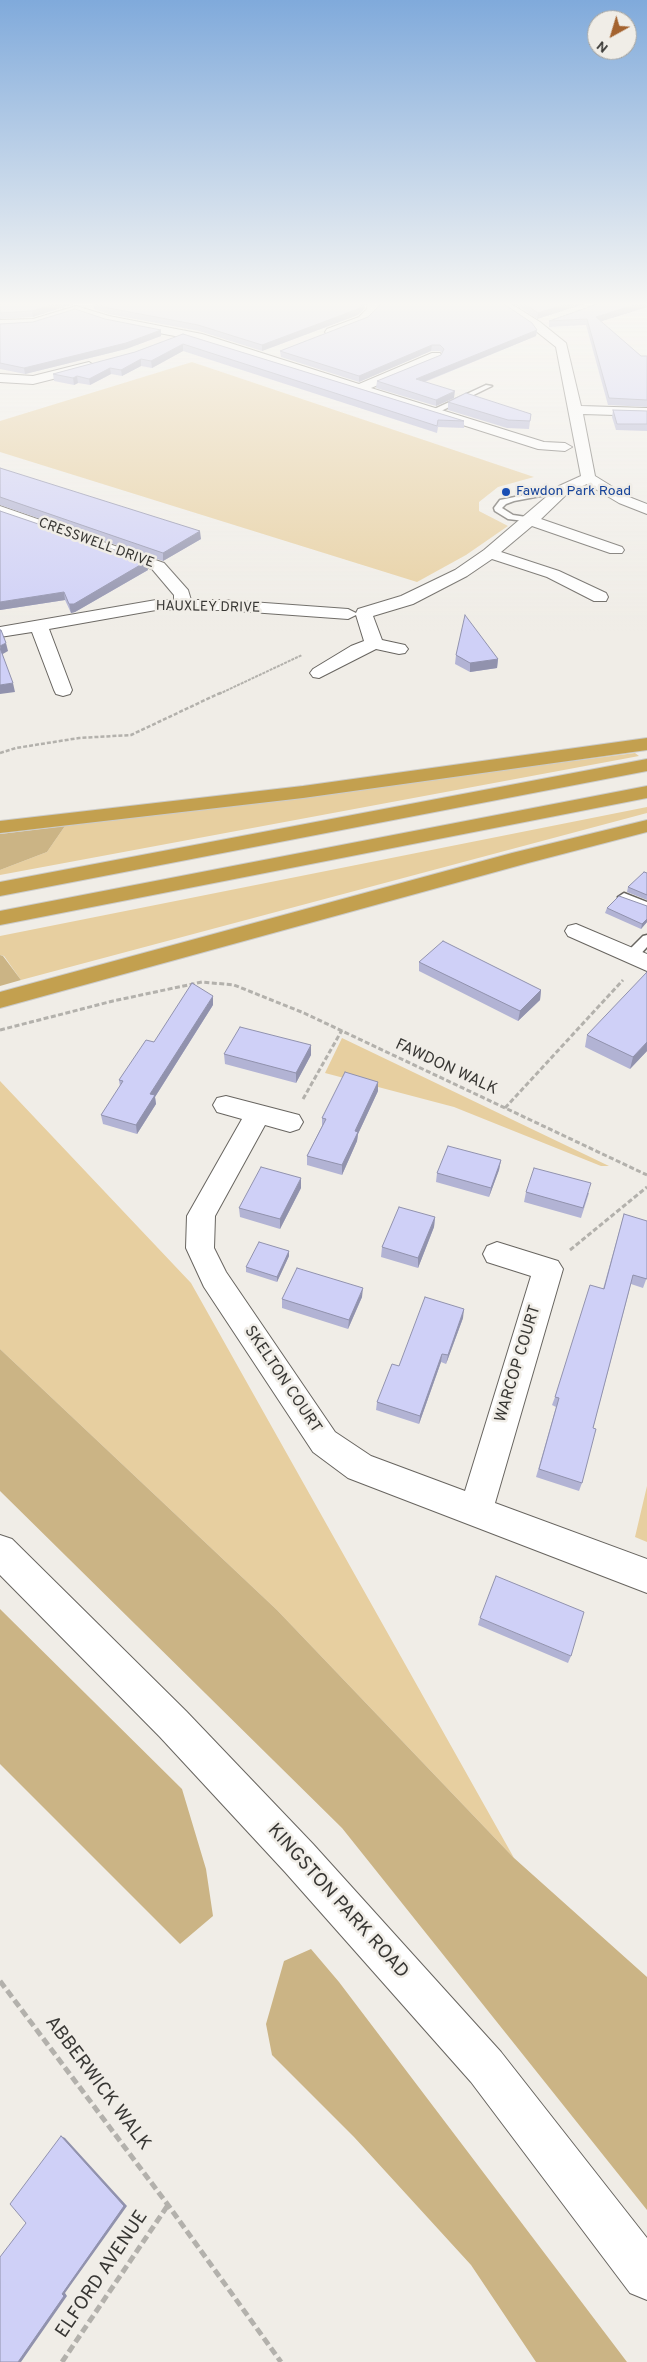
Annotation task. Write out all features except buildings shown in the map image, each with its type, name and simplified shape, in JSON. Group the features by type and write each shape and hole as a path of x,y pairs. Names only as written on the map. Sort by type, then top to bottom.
{"highway":[{"path":"0,828 303,792 647,744"},
{"path":"0,889 647,765"},
{"path":"0,918 647,792"},
{"path":"0,1000 511,860 647,826"}],"street":[{"path":"435,412 543,446 565,447"},
{"path":"575,412 588,478"},
{"path":"374,643 356,613 407,600 461,573 490,553 564,489 588,478"},
{"path":"588,478 624,500 647,509"},
{"name":"CRESSWELL DRIVE","path":"0,511 158,566 172,580 182,594 183,605"},
{"name":"CRESSWELL DRIVE","path":"0,524 16,516"},
{"path":"530,520 616,550"},
{"path":"490,553 553,574 600,597"},
{"name":"HAUXLEY DRIVE","path":"0,632 156,605 223,605 356,613"},
{"path":"39,626 63,690"},
{"path":"319,673 357,650 374,643 400,649"},
{"path":"44,693 83,687"},
{"path":"576,931 641,955"},
{"path":"226,1105 290,1122"},
{"name":"SKELTON COURT","path":"258,1113 201,1216 200,1248 214,1279 324,1442 360,1467 647,1576"},
{"path":"497,1254 548,1269"},
{"name":"WARCOP COURT","path":"476,1511 548,1269"},
{"name":"KINGSTON PARK ROAD","path":"0,1551 173,1724 312,1872 486,2067 647,2276"}],"lane":[{"path":"530,520 511,517 499,511 498,508 503,502 564,489"},
{"path":"624,896 647,907"}],"path":[{"path":"0,754 16,748 79,738 131,735 307,652"},
{"path":"505,1108 641,955"},
{"name":"FAWDON WALK","path":"0,1030 113,1001 202,982 234,985 342,1030 647,1175"},
{"path":"258,1113 304,1099 342,1030"},
{"path":"548,1269 647,1187"},
{"name":"ABBERWICK WALK","path":"0,1982 168,2205 281,2362"},
{"name":"ELFORD AVENUE","path":"62,2362 168,2205"}],"shaded area":[{"path":"29,412 341,412 534,477 498,487 479,502 479,511 508,526 466,555 417,582 0,452 0,421"},
{"path":"635,753 639,756 0,875 0,870 47,852 65,826"},
{"path":"647,807 647,813 21,980 4,956 0,955 0,936"},
{"path":"65,826 47,852 0,870 0,834"},
{"path":"0,955 3,956 21,980 0,986"},
{"path":"342,1038 609,1166 601,1166 454,1107 325,1073"},
{"path":"0,1081 191,1283 514,1858 277,1610 0,1349"},
{"path":"0,1349 277,1610 514,1858 647,1977 647,2210 342,1828 0,1491"},
{"path":"647,1486 647,1542 635,1537"},
{"path":"0,1609 182,1789 206,1869 213,1916 180,1944 0,1764"},
{"path":"311,1949 339,1982 627,2362 536,2362 471,2265 354,2137 272,2055 266,2024 284,1961"}],"place":[{"name":"Fawdon Park Road","path":"506,492"}]}
